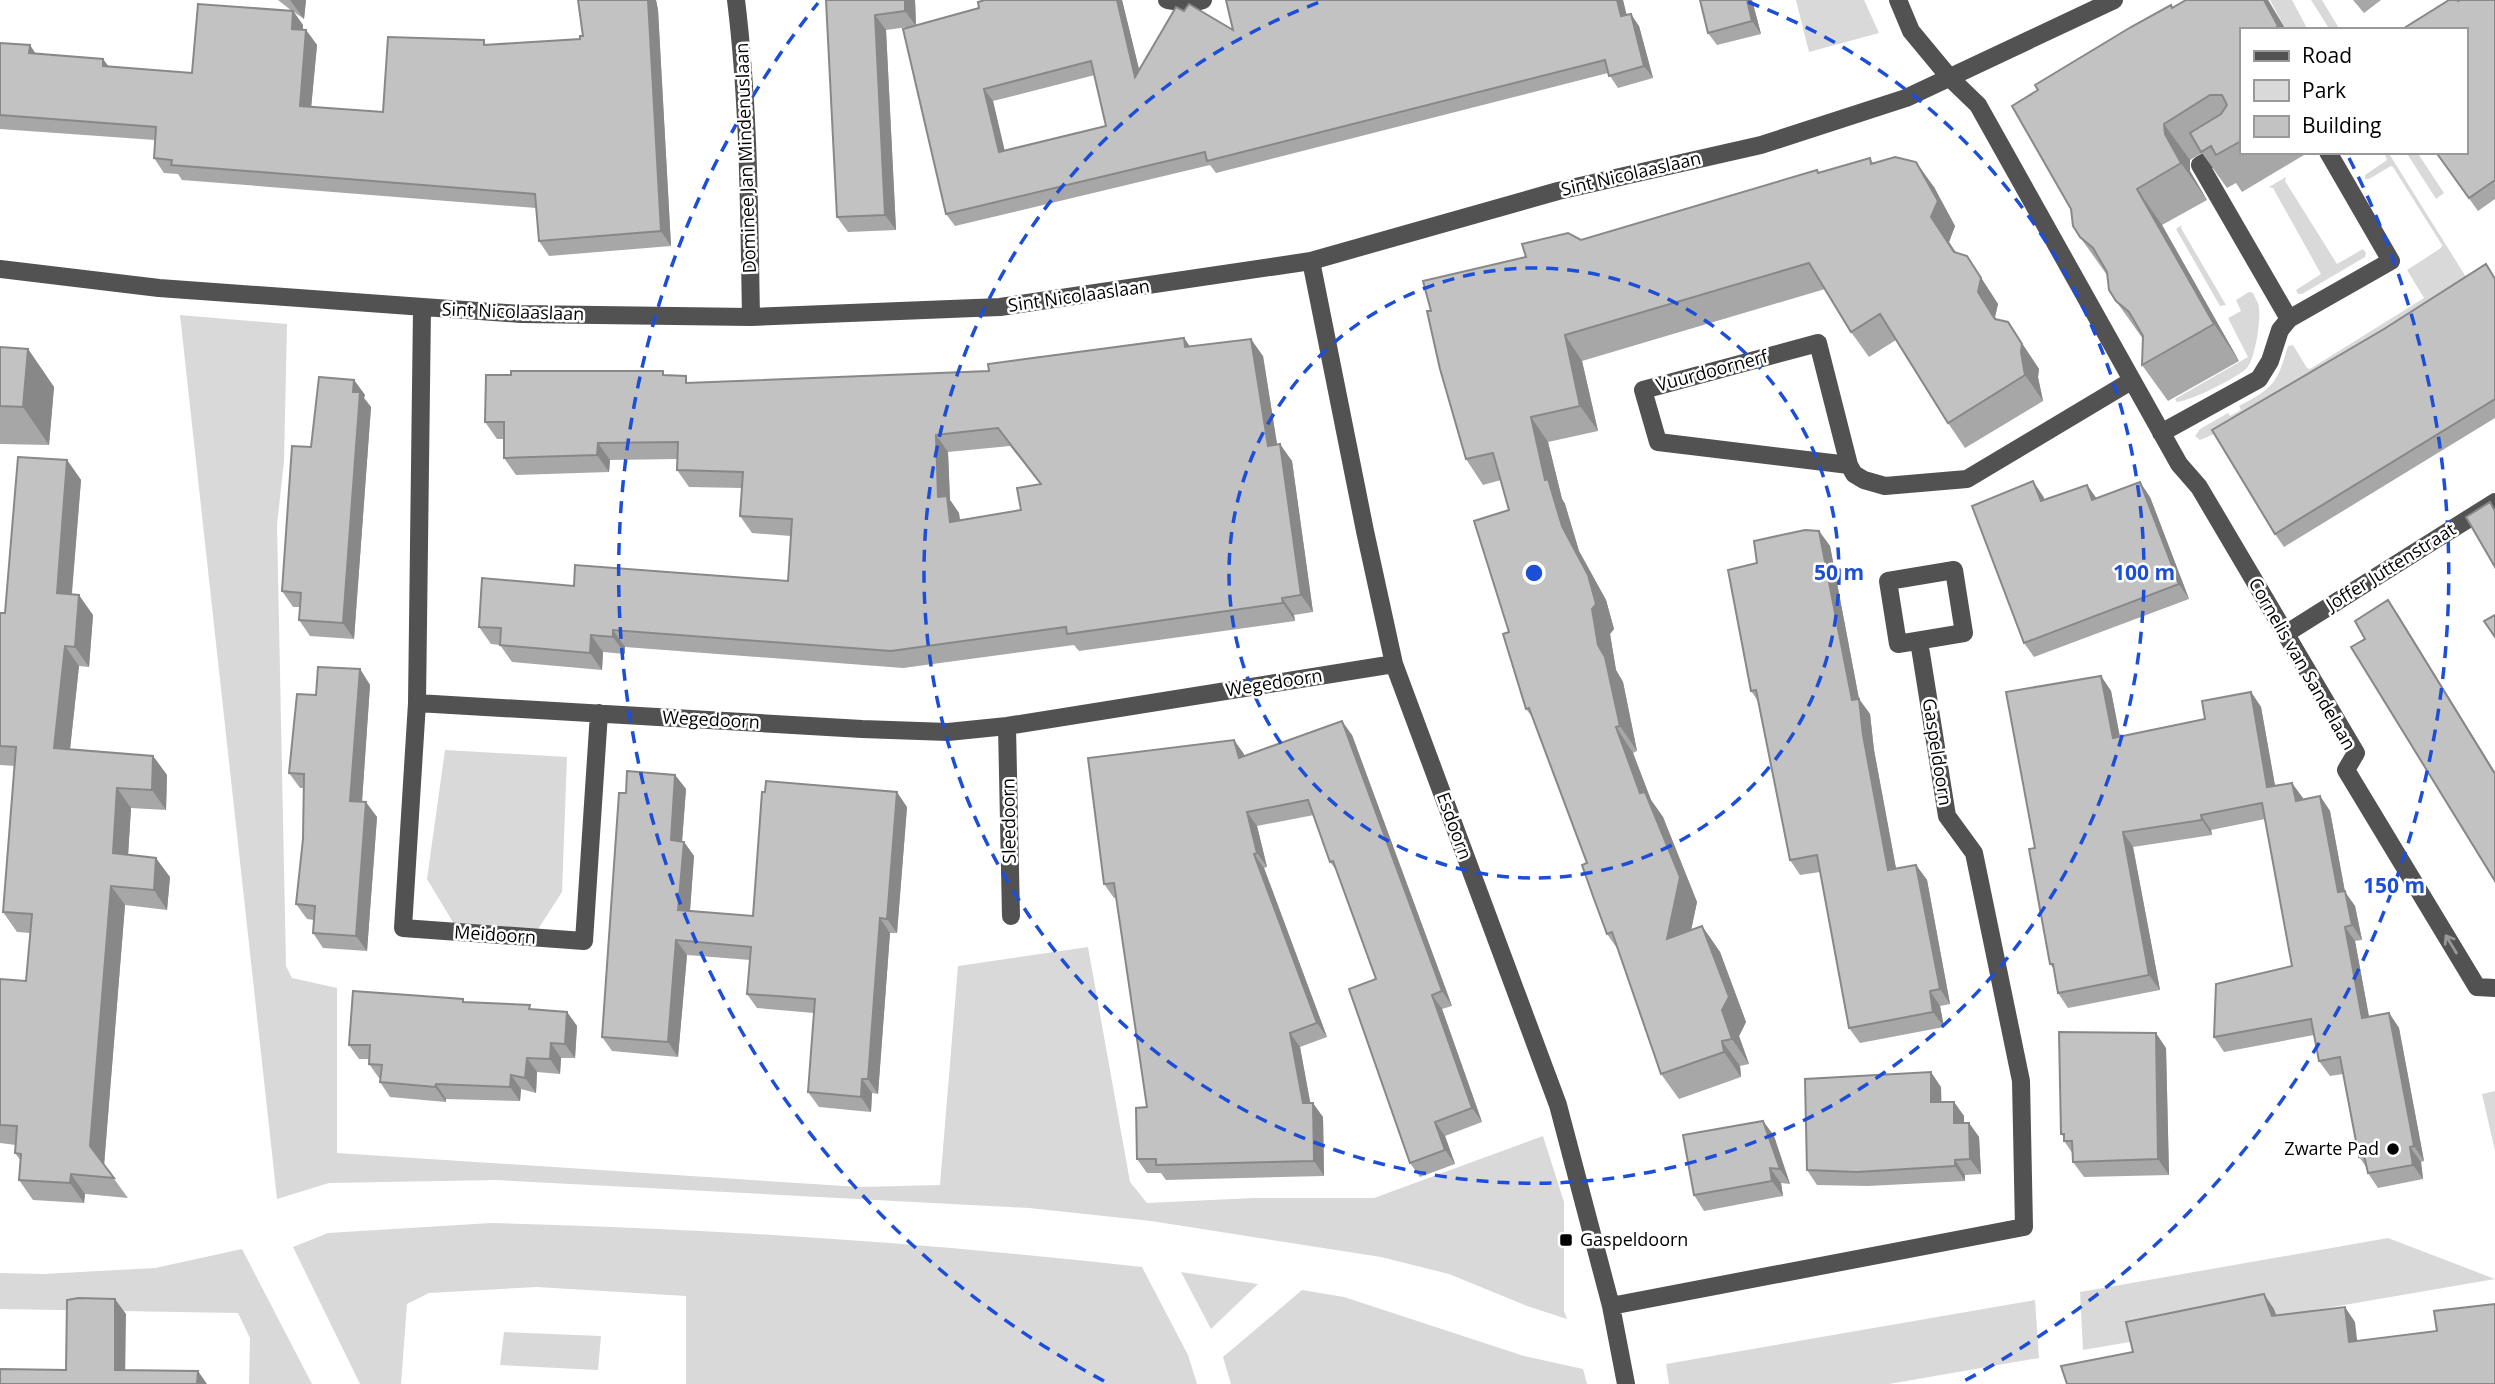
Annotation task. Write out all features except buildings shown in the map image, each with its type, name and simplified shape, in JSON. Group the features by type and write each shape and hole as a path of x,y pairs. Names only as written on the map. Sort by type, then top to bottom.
{"street":[{"name":"Dominee Jan Mindenuslaan","path":"736,0 742,44 748,157 751,317"},
{"path":"1167,0 1189,4 1203,0"},
{"name":"Cornelis van Sandelaan","path":"1898,0 1911,31 1950,78 1978,105 2161,433 2184,472 2199,487 2356,753 2346,770 2477,987 2495,988"},
{"name":"Sint Nicolaaslaan","path":"0,269 159,288 522,314 751,317 987,309 1311,261 1558,191 1760,145 1894,102 2114,0"},
{"path":"2240,142 2200,165 2289,319"},
{"path":"2161,433 2259,379 2270,360 2280,330 2289,319 2391,261 2329,154"},
{"name":"Esdoorn","path":"1311,261 1394,664 1558,1105 1611,1307 1626,1384"},
{"path":"417,703 422,308"},
{"name":"Vuurdoornerf","path":"1849,465 1658,442 1643,390 1818,343 1849,465 1854,474 1864,480 1885,486 1966,479 2131,381"},
{"name":"Joffer Juttenstraat","path":"2287,634 2495,502"},
{"path":"1954,570 1965,633 1919,641 1898,644 1888,582 1954,570"},
{"name":"Gaspeldoorn","path":"1611,1307 2024,1227 2021,1081 1974,853 1947,816 1919,641"},
{"name":"Wegedoorn","path":"417,703 948,732 1007,726 1394,664"},
{"name":"Meidoorn","path":"417,703 403,928 584,941 599,713"},
{"name":"Sleedoorn","path":"1007,726 1011,916"}],"green space":[{"path":"1796,0 1864,0 1879,33 1809,52"},
{"path":"2270,0 2292,0 2307,28 2285,28"},
{"path":"2311,0 2322,0 2339,28 2329,28"},
{"path":"2385,154 2389,154 2471,285 2219,432 2200,440 2195,436 2200,429 2228,413 2230,416 2241,410 2239,406 2267,389 2281,368 2288,346 2293,345 2310,369 2424,298 2407,270 2442,245 2393,167 2365,179 2365,175 2387,160"},
{"path":"2407,154 2418,154 2444,193 2436,199"},
{"path":"2286,177 2285,181 2337,264 2363,249 2366,253 2365,257 2302,294 2298,294 2296,290 2321,274 2273,188 2269,187"},
{"path":"2182,225 2181,228 2226,305 2220,306 2176,229"},
{"path":"2249,292 2253,293 2257,300 2259,314 2255,348 2247,368 2214,388 2177,402 2175,399 2248,357 2228,318 2241,311 2236,300"},
{"path":"180,315 287,324 284,461 277,525 286,966 292,978 337,988 337,1153 860,1187 940,1185 958,966 1088,947 1130,1182 1147,1203 1254,1198 1374,1198 1543,1136 1564,1202 1564,1311 1567,1319 1527,1306 1449,1274 1381,1257 1151,1221 1029,1208 496,1180 329,1183 277,1199"},
{"path":"445,750 567,757 562,892 531,940 460,934 427,879"},
{"path":"2495,1091 2495,1151 2482,1094"},
{"path":"491,1223 817,1238 1142,1267 1188,1355 1197,1384 686,1384 686,1296 537,1287 429,1293 407,1304 401,1384 360,1384 293,1247 328,1233"},
{"path":"2388,1238 2495,1279 2083,1350 2080,1292"},
{"path":"242,1249 312,1384 249,1384 250,1338 238,1313 0,1309 0,1273 43,1274 155,1268"},
{"path":"1181,1272 1258,1284 1211,1329"},
{"path":"1302,1290 1344,1297 1524,1356 1583,1369 1587,1384 1231,1384 1223,1357"},
{"path":"2035,1300 2039,1358 1889,1384 1669,1384 1666,1364"},
{"path":"504,1332 601,1336 598,1370 500,1365"}],"place":[{"name":"Zwarte Pad","path":"2393,1149"},
{"name":"Gaspeldoorn","path":"1566,1240"}]}
